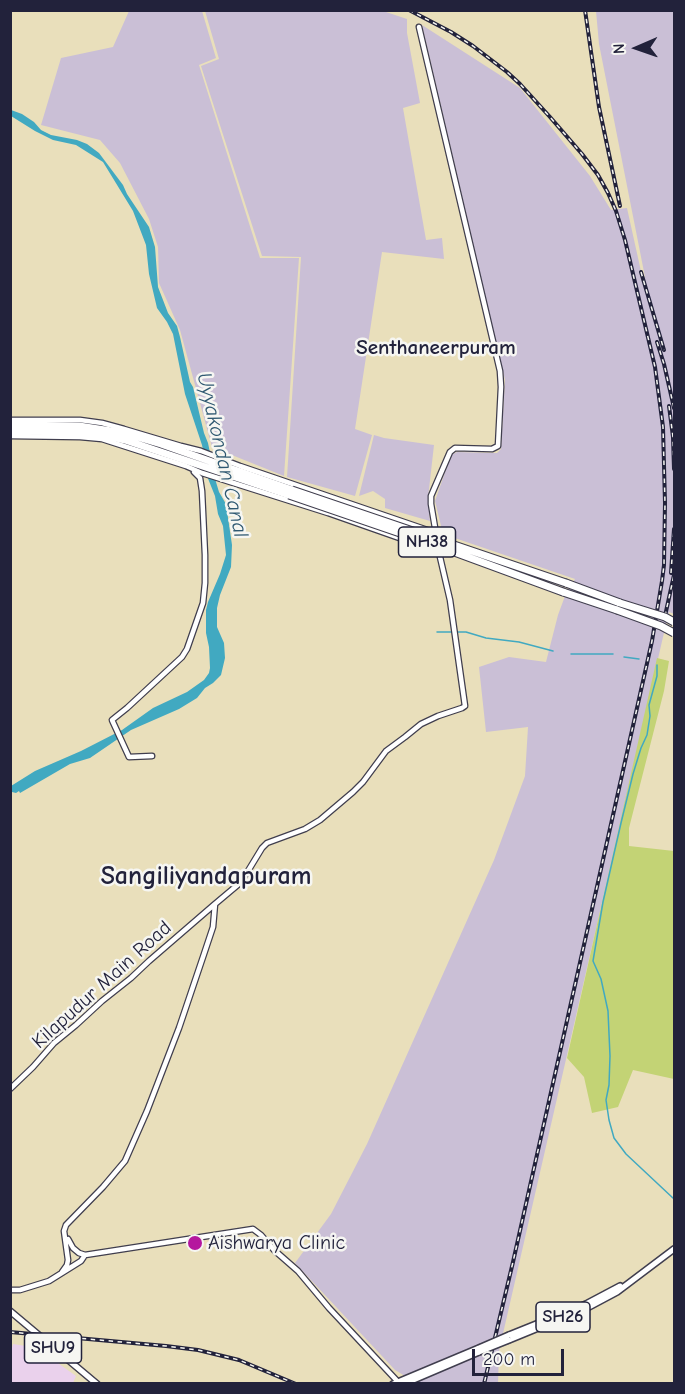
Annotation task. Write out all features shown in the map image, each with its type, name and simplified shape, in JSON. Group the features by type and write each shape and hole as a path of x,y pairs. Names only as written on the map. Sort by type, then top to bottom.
{"highway":[{"name":"NH38","path":"10,425 79,426 124,433 160,444 276,491 291,493 675,622"},
{"name":"NH38","path":"10,434 80,432 102,435 202,462"},
{"name":"NH38","path":"291,493 675,633"}],"main road":[{"name":"SH26","path":"398,1383 586,1304 615,1289 675,1247"},
{"name":"SHU9","path":"10,1313 44,1345 92,1383"},
{"name":"SHU9","path":"10,1313 97,1383"}],"street":[{"path":"10,420 80,420 102,423 202,462 220,479 276,491 439,552 430,504 431,496 450,452 455,448 492,449 498,446 501,387 500,371 418,27"},
{"path":"10,434 102,439 176,462 200,478 205,584 203,603 187,649 182,657 112,720 129,757 152,756"},
{"path":"176,462 202,462 214,456 436,533"},
{"name":"Kilapudur Main Road","path":"10,1089 54,1043 240,883 267,843 305,829 320,820 363,782 386,751 426,721 465,706 450,600 439,552"},
{"path":"62,1272 68,1260 64,1231 66,1225 118,1171 125,1161 147,1111 213,927 215,904"},
{"path":"64,1231 73,1248 85,1255 253,1229 298,1271 398,1383"},
{"path":"10,1290 20,1290 49,1281 81,1261 85,1255"}],"shaded area":[{"path":"380,10 407,19 407,33 420,103 403,108 426,240 442,238 444,259 382,252 355,429 372,435 355,496 287,477 301,257 262,256 201,66 219,59 205,11"},
{"path":"129,11 202,11 216,58 199,65 260,258 299,258 284,476 212,447 180,330 159,283 158,247 149,219 120,163 100,140 41,125 61,58 113,47"},
{"path":"596,11 674,11 674,614 669,612 663,637 499,1351 498,1383 414,1383 395,1370 295,1263 331,1214 367,1144 494,860 525,776 528,727 486,732 479,667 509,657 546,662 558,615 575,579 443,534 435,501 451,455 457,452 497,453 501,449 505,380 422,25 520,88 590,176 611,210 627,208 642,276 645,277 599,44"},
{"path":"374,435 434,445 428,498 430,521 385,508 385,499 373,491 359,496"},
{"path":"13,1344 40,1348 76,1376 73,1383 11,1383"}],"green space":[{"path":"657,658 669,661 664,691 629,828 629,846 674,851 674,1079 633,1070 618,1107 592,1113 584,1077 567,1058"}],"water":[{"path":"11,110 22,114 41,130 51,135 77,140 99,153 123,185 149,227 155,247 158,287 168,313 177,326 216,482 226,504 232,545 231,567 217,608 217,627 224,643 225,658 221,675 197,698 179,709 131,730 90,758 70,764 20,793 19,791 11,794 11,786 35,771 122,730 153,708 187,692 204,680 210,668 206,610 226,555 223,526 207,476 202,445 185,394 173,334 157,308 149,274 146,245 133,211 103,162 76,145 53,140 35,131 11,116"}],"waterway":[{"path":"437,632 466,632 553,651"},
{"path":"571,654 613,654"},
{"path":"624,657 639,659"},
{"path":"657,665 657,676 649,705 647,735 633,774 621,823 603,902 593,961 601,979 608,1011 610,1056 606,1100 614,1138 626,1154 674,1199"}],"railway":[{"path":"409,10 451,32 507,72 550,117 598,175 616,211 625,240 655,367 663,427 664,565 652,641 484,1384"},
{"path":"585,10 599,107 620,206"},
{"path":"641,272 664,350"},
{"path":"657,342 674,408"},
{"path":"669,406 674,469"},
{"path":"671,573 674,529"},
{"path":"665,616 674,575"},
{"path":"10,1332 198,1350 239,1360 296,1384"}],"place":[{"name":"Aishwarya Clinic","path":"195,1243"}],"district":[{"name":"Senthaneerpuram","path":"436,348"},
{"name":"Sangiliyandapuram","path":"206,877"}],"water label":[{"name":"Uyyakondan Canal","path":"222,455"}]}
